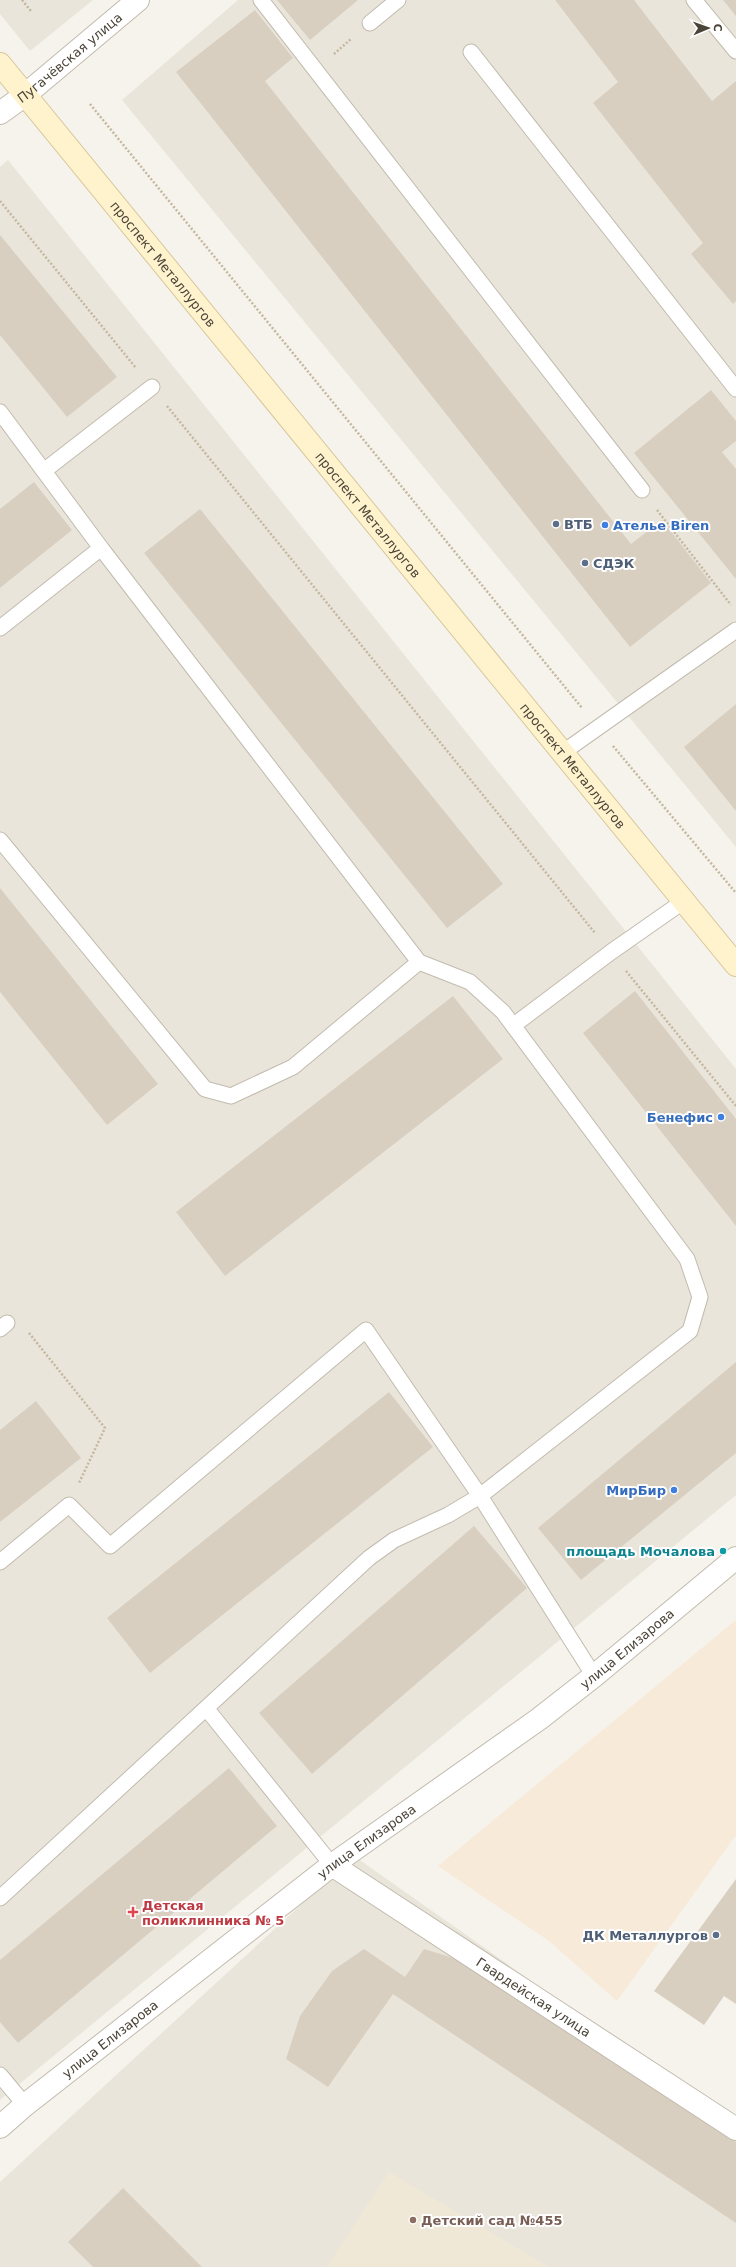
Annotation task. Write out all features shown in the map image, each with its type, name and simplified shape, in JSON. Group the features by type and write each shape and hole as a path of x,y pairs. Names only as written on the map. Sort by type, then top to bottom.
{"street":[{"name":"Пугачёвская улица","path":"0,113 25,95 138,0"},
{"name":"проспект Металлургов","path":"0,64 736,965"},
{"name":"улица Елизарова","path":"0,2127 25,2105 332,1865 539,1718 594,1676 736,1558"},
{"name":"Гвардейская улица","path":"332,1865 736,2129"}],"lane":[{"path":"261,0 642,490"},
{"path":"370,23 398,0"},
{"path":"694,0 736,51"},
{"path":"471,52 736,389"},
{"path":"44,470 152,387"},
{"path":"0,412 101,548 419,962 470,982 514,1025 540,1064 687,1259 700,1297 690,1331 480,1496 448,1515 394,1540 369,1558 0,1898"},
{"path":"0,628 101,548"},
{"path":"562,753 736,630"},
{"path":"0,840 205,1089 231,1096 293,1067 419,962"},
{"path":"514,1025 611,952 684,901"},
{"path":"0,1562 69,1505 110,1546 366,1330 480,1496 594,1676"},
{"path":"206,1708 332,1865"},
{"path":"0,2076 25,2105"}],"path":[{"path":"22,0 31,11"},
{"path":"315,70 370,23"},
{"path":"90,104 598,728 736,893"},
{"path":"0,201 736,1106"},
{"path":"642,490 731,606"},
{"path":"25,1328 105,1428 69,1505"}],"shaded area":[{"path":"0,0 93,0 30,51 0,14"},
{"path":"238,0 736,0 736,847 122,100"},
{"path":"8,160 736,1069 736,1495 0,2100 0,167"},
{"path":"736,1620 736,1835 617,2001 549,1941 438,1866"},
{"path":"354,1856 736,2125 736,2267 0,2267 0,2182"},
{"name":"Детский сад №455","path":"389,2172 549,2267 327,2267"}],"building":[{"path":"277,0 358,0 310,40"},
{"path":"555,0 634,0 712,101 736,81 736,301 733,304 691,254 703,243 593,103 618,82"},
{"path":"723,0 736,0 736,16"},
{"path":"255,10 293,58 265,81 631,544 662,520 711,583 630,647 176,72"},
{"path":"0,235 117,377 67,417 0,335"},
{"path":"711,390 736,421 736,441 722,452 736,469 736,579 634,453"},
{"path":"34,482 72,530 0,588 0,509"},
{"path":"200,509 503,884 447,928 144,553"},
{"path":"736,704 736,811 684,747"},
{"path":"0,888 158,1084 107,1125 0,992"},
{"path":"635,991 736,1119 736,1226 583,1033"},
{"path":"453,996 503,1059 225,1276 176,1212"},
{"path":"736,1362 736,1453 581,1580 538,1528"},
{"path":"389,1392 433,1447 150,1673 107,1618"},
{"path":"36,1401 81,1458 0,1522 0,1430"},
{"path":"474,1526 527,1588 312,1774 259,1713"},
{"path":"229,1768 277,1826 18,2043 0,2022 0,1960"},
{"name":"ДК Металлургов","path":"736,1879 736,2004 724,1996 704,2025 654,1991"},
{"path":"364,1949 405,1977 424,1949 466,1962 736,2142 736,2223 393,1994 328,2087 286,2059 300,2016 332,1971"},
{"path":"123,2188 202,2267 93,2267 68,2242"}],"place":[{"name":"ВТБ","path":"556,524"},
{"name":"Ателье Biren","path":"605,525"},
{"name":"СДЭК","path":"585,563"},
{"name":"Бенефис","path":"721,1117"},
{"name":"МирБир","path":"674,1490"},
{"name":"площадь Мочалова","path":"723,1551"},
{"name":"Детская поликлинника № 5","path":"133,1912"},
{"name":"ДК Металлургов","path":"716,1935"},
{"name":"Детский сад №455","path":"413,2220"}]}
